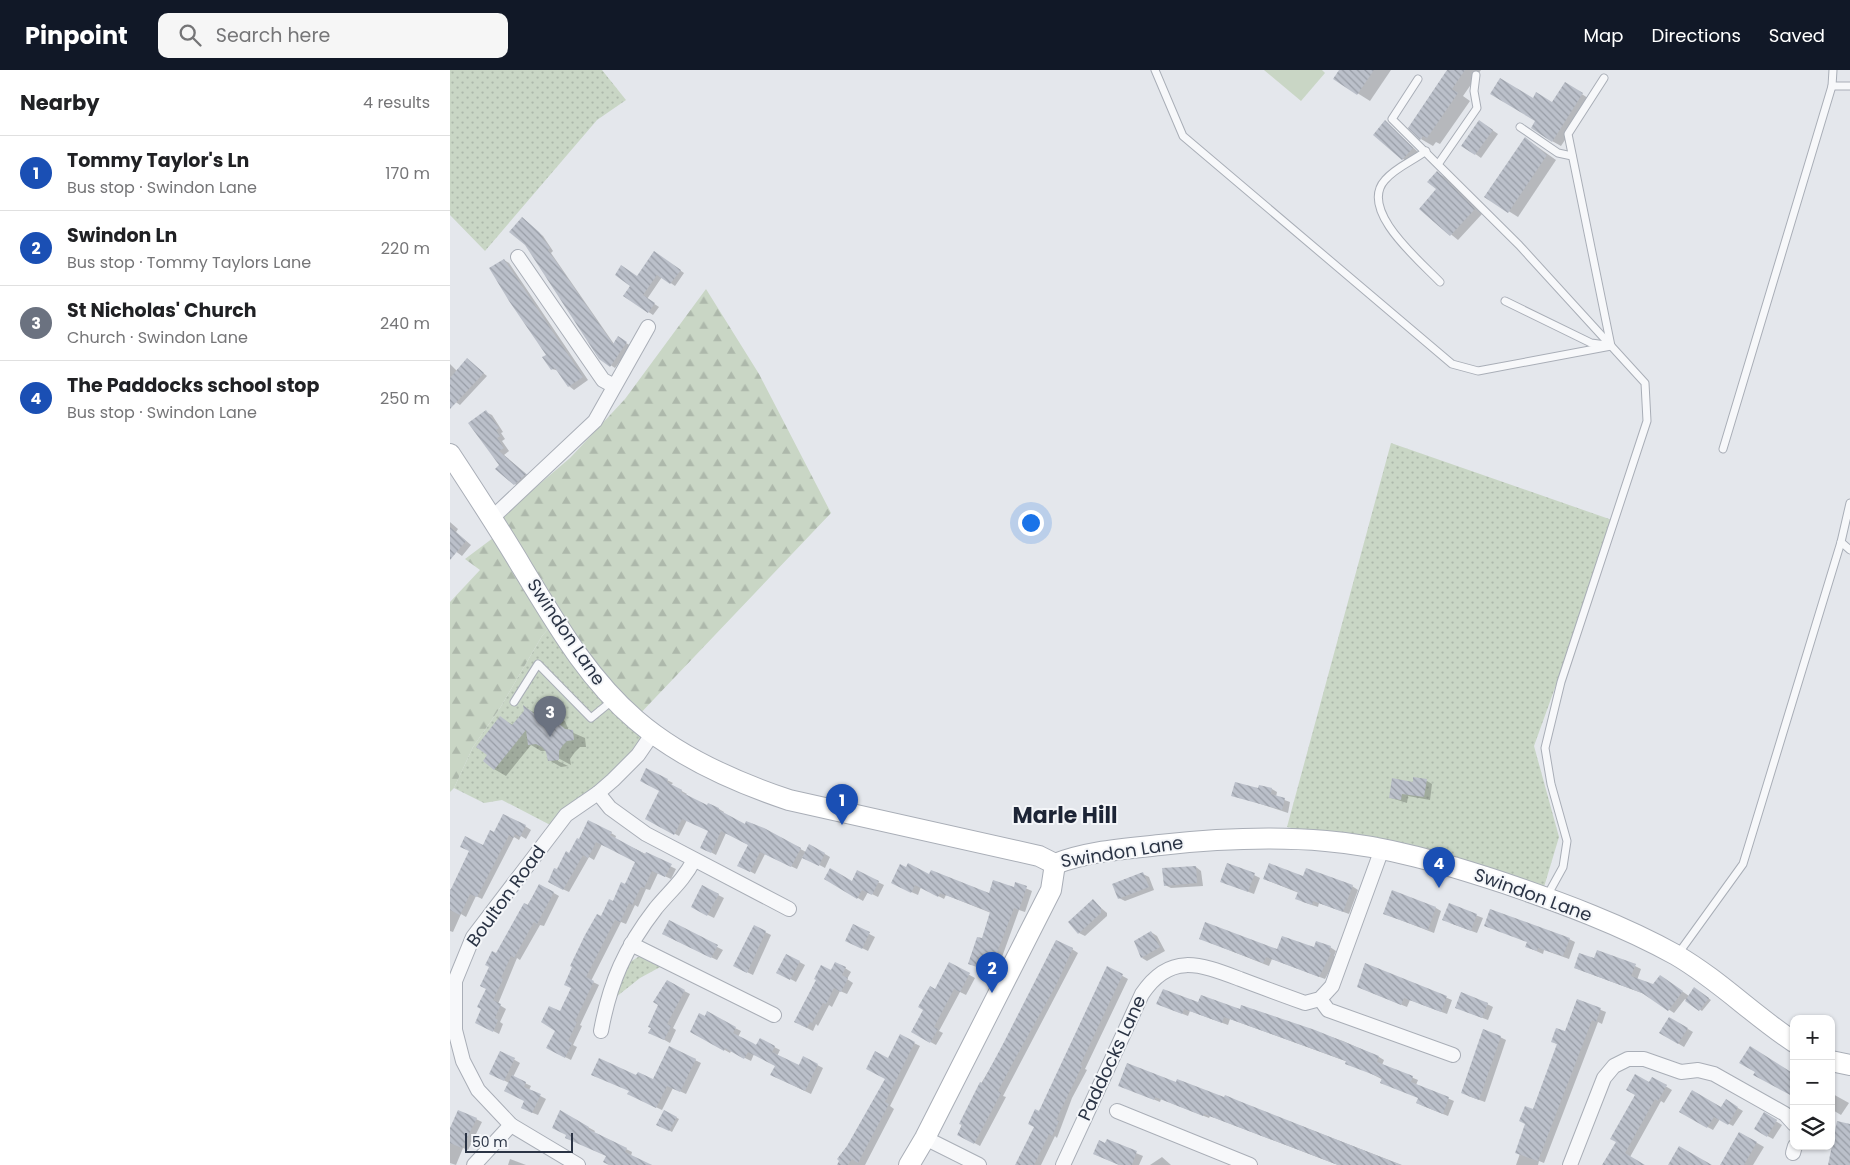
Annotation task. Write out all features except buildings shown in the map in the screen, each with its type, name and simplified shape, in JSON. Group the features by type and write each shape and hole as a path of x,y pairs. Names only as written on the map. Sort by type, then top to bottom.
{"street":[{"path":"518,256 603,380 614,386"},
{"path":"495,523 595,421 648,327"},
{"name":"Swindon Lane","path":"450,454 584,664 614,699 652,733 708,766 761,791 789,800 1040,856 1055,864 1093,853 1219,838 1326,841 1382,849 1457,868 1546,898 1638,936 1713,978 1771,1027 1790,1039"},
{"name":"Boulton Road","path":"578,1165 526,1136 511,1125 488,1102 470,1076 452,1030 455,980 459,966 473,938 566,815 598,793 638,755 652,733"},
{"path":"598,793 610,808 625,821 694,860 789,909"},
{"path":"1382,849 1332,986 1320,999 1328,1010 1453,1055"},
{"path":"601,1031 613,979 631,944 660,903 685,878 694,860"},
{"path":"909,1165 925,1138 1051,890 1055,864"},
{"path":"631,944 774,1015"},
{"name":"Paddocks Lane","path":"1063,1165 1142,994 1151,981 1164,971 1182,965 1202,965 1304,1003 1320,999"},
{"path":"1570,1165 1604,1078 1614,1066 1628,1060 1644,1059 1681,1072 1698,1070 1714,1074 1785,1114 1790,1120"},
{"path":"1835,1063 1850,1065"},
{"path":"1117,1111 1221,1160 1250,1165"},
{"path":"474,1165 511,1125"},
{"path":"925,1138 979,1165"}],"lane":[{"path":"1155,70 1183,136 1452,364 1478,371 1611,346"},
{"path":"1723,449 1832,86 1833,70"},
{"path":"1438,163 1477,108 1473,81 1476,75"},
{"path":"1418,78 1392,119 1438,163 1645,383 1647,420 1560,682 1545,748 1551,784 1567,841 1563,867 1546,898"},
{"path":"1604,78 1568,134 1611,346"},
{"path":"1832,86 1850,86"},
{"path":"1520,127 1558,153 1572,156"},
{"path":"1426,151 1384,180 1377,192 1384,220 1440,282"},
{"path":"1505,301 1591,343 1611,346"},
{"path":"1676,956 1743,864 1841,542 1850,503"},
{"path":"1841,542 1850,550"},
{"path":"514,702 538,664 592,718 614,699"}],"green space":[{"path":"450,70 602,70 626,100 597,120 485,251 450,215"},
{"path":"1264,70 1322,70 1325,73 1301,101"},
{"path":"706,289 759,374 831,513 635,719 555,621 542,636 500,708 473,747 454,788 450,792 450,602 480,570 465,559 501,532 503,515 570,458 625,399"},
{"path":"1391,443 1615,521 1534,746 1559,837 1544,887 1287,827"},
{"path":"555,621 653,733 556,828 502,800 484,803 454,788 473,747 500,708 542,636"},
{"path":"638,957 643,957 662,966 640,978 616,997 627,964"}],"place":[{"name":"St Nicholas' Church","path":"550,737"},
{"name":"Tommy Taylor's Ln","path":"842,825"},
{"name":"The Paddocks school stop","path":"1439,888"},
{"name":"Swindon Ln","path":"992,993"}],"district":[{"name":"Marle Hill","path":"1065,815"}]}
